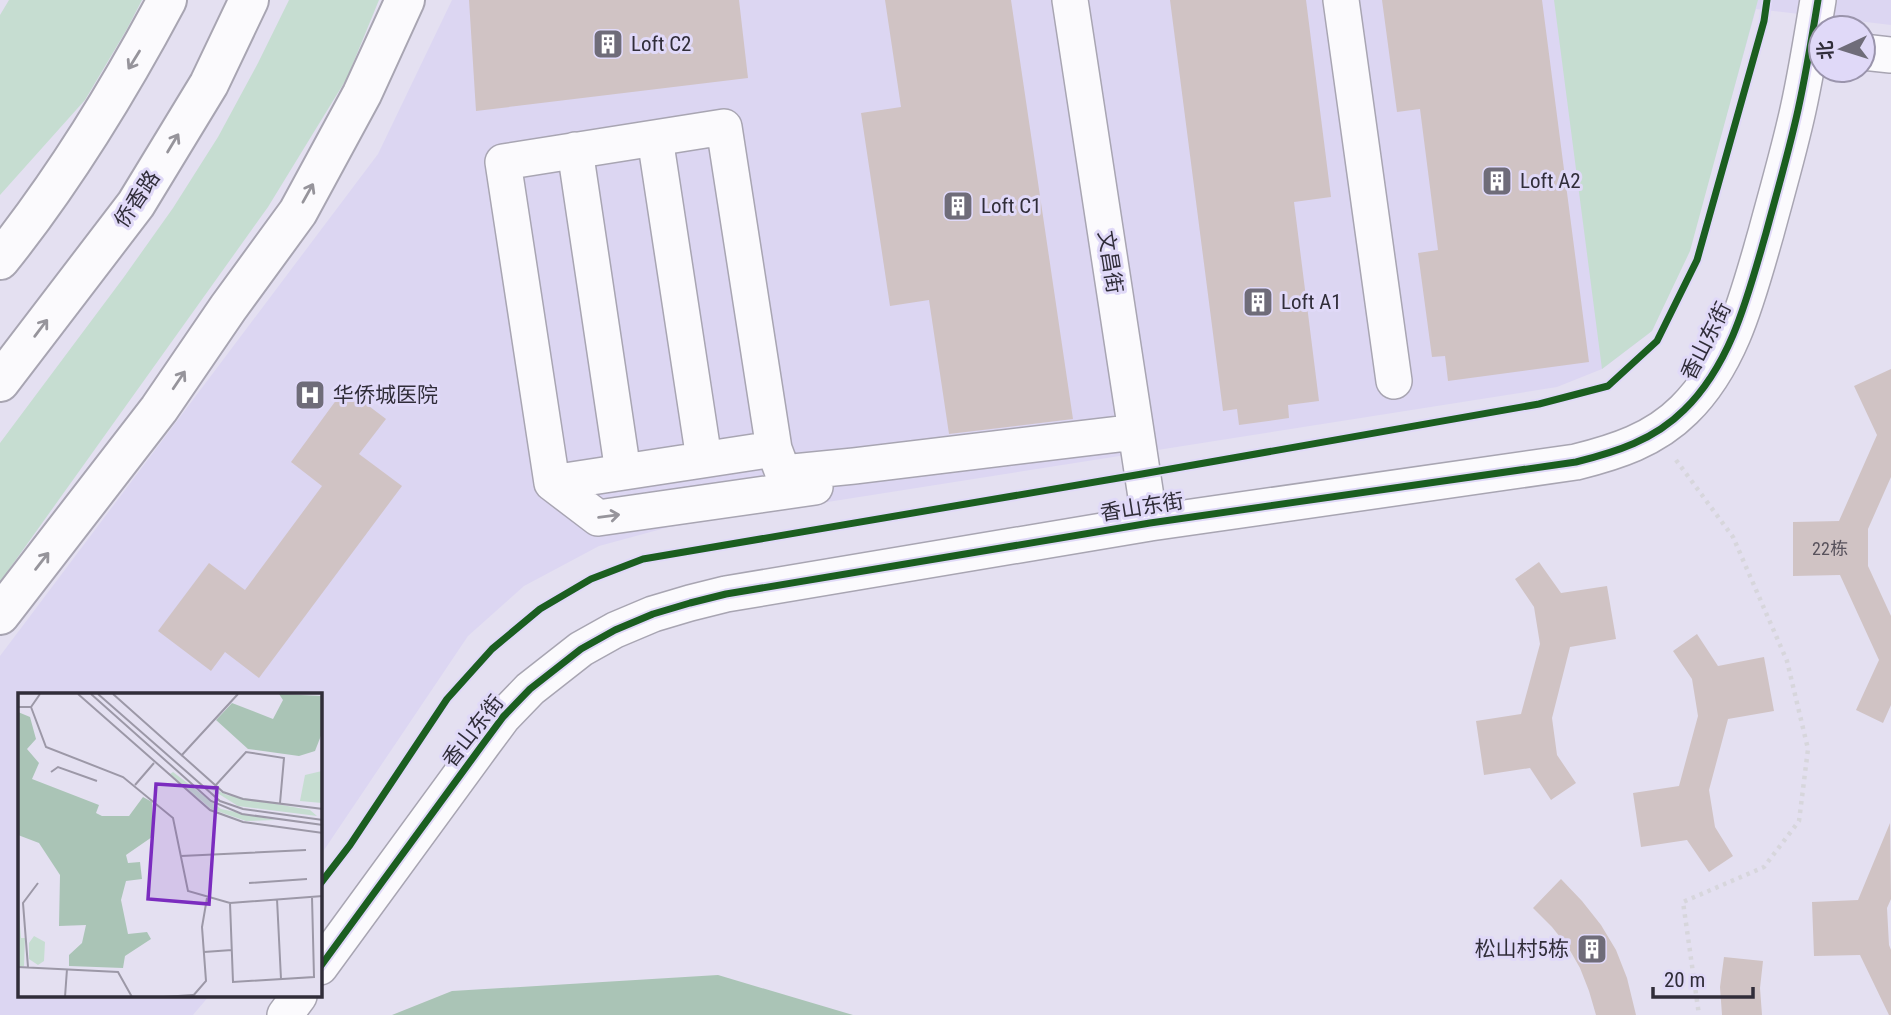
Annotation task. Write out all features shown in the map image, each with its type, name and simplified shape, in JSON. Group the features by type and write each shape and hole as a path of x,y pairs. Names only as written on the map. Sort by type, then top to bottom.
{"main road":[{"path":"0,260 83,144 141,49 167,0"},
{"name":"侨香路","path":"0,382 136,204 209,84 249,0"},
{"path":"0,615 159,410 228,308 298,212 362,94 405,0"}],"street":[{"name":"文昌街","path":"1070,0 1150,523"},
{"path":"1341,0 1394,381"},
{"name":"香山东街","path":"322,964 503,717 530,689 581,649 615,630 653,614 726,594 1150,523 1566,463 1628,447 1657,433 1684,411 1701,392 1732,335 1748,295 1807,79"},
{"path":"724,127 774,449 783,473 1137,439 597,518 552,483 503,162 724,127"},
{"path":"655,138 704,459"},
{"path":"575,150 623,472"},
{"path":"552,483 774,449"},
{"path":"285,1015 298,998"}],"path":[{"path":"1657,433 1733,537 1787,661 1808,750 1799,821 1764,867 1684,902 1699,1015"}],"shaded area":[{"path":"452,0 1891,0 1891,25 1877,23 1877,14 1807,15 1756,9 1689,251 1652,331 1602,369 1557,387 669,527 599,546 524,586 468,636 322,853 322,693 18,693 18,998 207,998 193,1015 0,1015 0,656 378,154"}],"green space":[{"path":"9,0 142,0 85,100 0,195 0,15"},
{"path":"289,0 379,0 347,78 268,207 0,582 0,443 173,208 218,137"},
{"path":"1554,0 1758,0 1690,251 1652,331 1602,369"},
{"path":"718,975 853,1015 392,1015 452,991"}],"building":[{"name":"Loft C2","path":"469,0 739,0 748,78 476,111"},
{"name":"Loft C1","path":"885,0 1011,0 1073,419 949,434 929,300 890,306 861,113 901,107"},
{"name":"Loft A1","path":"1170,0 1306,0 1331,197 1294,202 1319,401 1288,405 1289,418 1239,425 1237,409 1223,411"},
{"name":"Loft A2","path":"1382,0 1542,0 1589,362 1448,381 1445,356 1432,357 1418,253 1438,250 1420,109 1397,112"},
{"path":"1891,369 1891,477 1868,529 1868,566 1891,616 1891,705 1883,723 1856,710 1879,660 1840,575 1793,576 1793,522 1839,521 1877,435 1854,386"},
{"path":"345,388 386,419 359,454 402,486 259,678 225,652 211,671 158,631 209,563 245,590 322,486 291,462"},
{"path":"1539,562 1561,593 1607,586 1616,639 1570,647 1552,718 1557,755 1576,783 1551,800 1530,768 1484,775 1476,721 1521,714 1540,644 1534,607 1515,579"},
{"path":"1697,634 1718,666 1764,657 1774,711 1728,719 1709,790 1715,827 1733,856 1709,872 1687,840 1641,847 1633,793 1679,786 1698,716 1692,679 1673,651"},
{"path":"1890,823 1891,899 1887,908 1891,950 1889,1015 1860,955 1814,956 1812,902 1858,900"},
{"name":"松山村5栋","path":"1561,879 1601,925 1616,950 1627,978 1636,1015 1596,1015 1580,968 1568,947 1533,908"},
{"path":"1724,957 1763,961 1760,988 1762,1015 1722,1015 1720,987"}],"cycle path":[{"path":"322,881 350,845 447,699 492,649 540,609 591,579 643,559 1539,404 1608,386 1657,341 1697,260 1764,21 1767,0"},
{"path":"322,964 503,717 530,689 581,649 615,630 653,614 726,594 1150,523 1576,462 1620,449 1660,429 1684,410 1715,371 1745,304 1791,141 1818,0"}],"place":[{"name":"Loft C2","path":"608,44"},
{"name":"Loft A2","path":"1497,181"},
{"name":"Loft C1","path":"958,206"},
{"name":"Loft A1","path":"1258,302"},
{"name":"华侨城医院","path":"310,395"},
{"name":"松山村5栋","path":"1592,949"}]}
